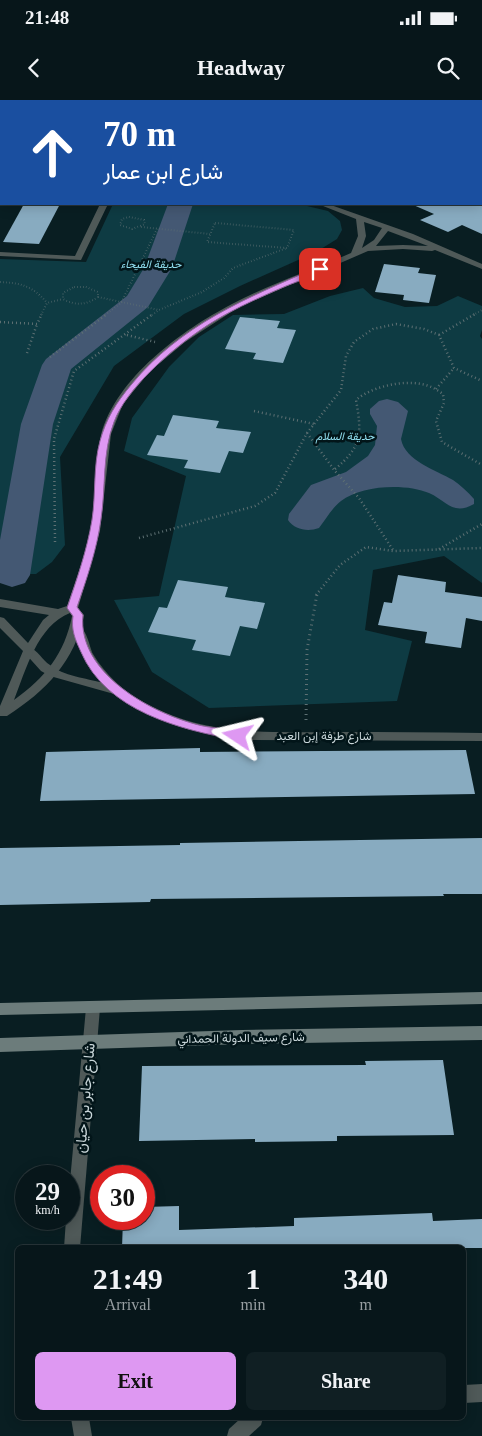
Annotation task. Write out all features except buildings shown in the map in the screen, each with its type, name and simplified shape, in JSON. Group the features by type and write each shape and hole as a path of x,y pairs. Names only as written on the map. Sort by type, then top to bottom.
{"main road":[{"path":"0,1009 482,998"},
{"name":"شارع سيف الدولة الحمداني","path":"0,1045 482,1033"}],"street":[{"path":"0,254 78,258 104,205"},
{"path":"325,205 443,250 482,268"},
{"path":"355,253 362,240 363,233 359,218"},
{"path":"367,249 377,242 386,228"},
{"path":"2,715 29,651 44,626 58,613 72,608 93,539 99,501 102,451 110,421 133,386 171,348 197,328 236,305 367,249 403,247 443,250"},
{"path":"0,603 58,613"},
{"name":"شارع طرفة إبن العبد","path":"72,608 78,615 76,629 90,661 116,691"},
{"name":"شارع طرفة إبن العبد","path":"0,621 45,668 54,673 116,691 170,720 203,730 238,736 482,737"},
{"path":"2,715 30,695 54,673 76,629"},
{"name":"شارع جابر بن حيان","path":"72,1245 93,1008"},
{"path":"466,1394 482,1393"},
{"path":"80,1420 84,1436"},
{"path":"236,1436 252,1420"}],"path":[{"path":"140,227 146,222 138,217 125,218 119,223 128,228 140,227 210,234"},
{"path":"55,542 54,439 74,371 160,310 202,292 224,278 233,268 287,248 294,230 215,223 207,242 287,248"},
{"path":"50,357 121,302 157,229"},
{"path":"0,282 17,283 35,288 47,303"},
{"path":"63,299 65,291 80,286 95,289 98,292 98,297"},
{"path":"47,303 63,299 78,304 90,302 98,297 160,310"},
{"path":"27,353 47,303"},
{"path":"439,335 482,310"},
{"path":"0,322 37,324"},
{"path":"139,538 255,506 275,493 307,433 341,390 346,356 354,342 373,329 396,324 424,329 439,335 454,368 482,381"},
{"path":"126,335 151,340 171,348"},
{"path":"436,389 454,368"},
{"path":"335,470 348,460 361,434 361,423 356,400 360,396 391,386 418,383 436,389 443,394 444,403 436,421 442,442 482,465"},
{"path":"254,411 314,424"},
{"path":"307,433 359,498 393,551"},
{"path":"438,549 482,524"},
{"path":"306,736 307,650 316,595 340,565 366,547 393,551 482,548"}],"green space":[{"name":"حديقة الفيحاء","path":"113,205 307,206 328,211 340,221 342,230 337,239 316,252 240,286 184,314 114,366 60,457 65,545 52,562 36,574 23,574 49,420 66,374 43,373 23,433 7,562 0,573 0,259 86,262"},
{"name":"حديقة السلام","path":"363,288 374,298 405,307 437,306 458,296 482,306 482,330 480,336 482,339 482,583 444,556 373,570 365,630 412,641 397,701 209,708 152,672 114,600 159,596 186,476 124,451 132,418 169,367 199,337 233,315 284,314 330,296"}],"shaded area":[{"path":"387,399 398,402 408,411 401,439 408,453 422,464 456,482 474,499 474,504 455,508 429,493 419,490 384,487 360,492 341,501 319,528 306,530 294,526 288,520 289,514 311,485 346,472 368,456 375,445 377,426 370,414 370,409 379,401"}],"waterway":[{"path":"12,575 37,424 57,365 138,301 158,268 180,205"}],"route":[{"path":"238,736 203,730 170,720 116,691 90,661 76,629 78,615 72,608 91,549 97,520 100,466 110,421 133,386 171,348 216,316 236,305 320,269"}]}
